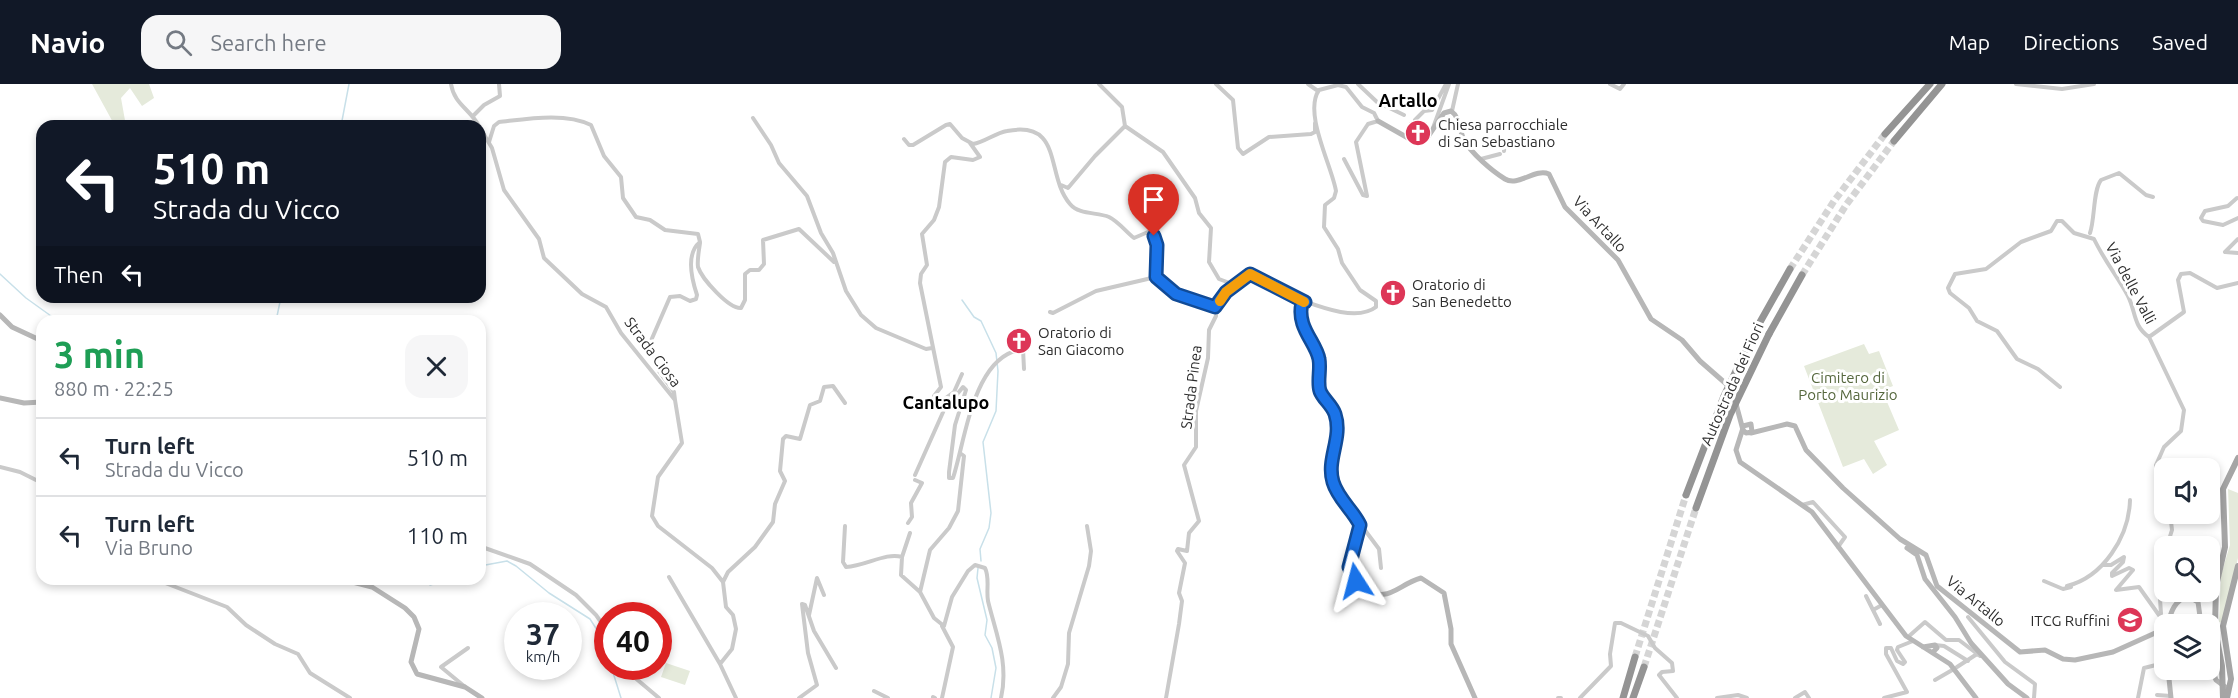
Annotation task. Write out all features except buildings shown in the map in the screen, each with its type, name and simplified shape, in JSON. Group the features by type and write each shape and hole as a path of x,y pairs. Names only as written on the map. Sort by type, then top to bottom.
{"highway":[{"path":"1885,134 1930,84"},
{"path":"1894,141 1942,84"},
{"name":"Autostrada dei Fiori","path":"1686,495 1724,396 1755,331 1790,269"},
{"name":"Autostrada dei Fiori","path":"1696,507 1730,415 1769,334 1802,275"},
{"path":"1623,698 1635,657"},
{"path":"1633,698 1644,667"}],"main road":[{"path":"2227,688 2220,656 2215,609 2217,578 2225,547 2223,489 2238,458"},
{"path":"2225,698 2227,688 2223,626 2238,566"}],"street":[{"name":"Strada Ciosa","path":"451,84 454,98 474,115 476,120"},
{"path":"474,115 484,105 500,96 499,84"},
{"path":"1099,84 1123,109 1125,126 1162,152 1171,168 1183,180 1195,198 1199,213 1211,228 1211,267 1219,279 1235,285"},
{"path":"1216,84 1233,100 1238,148 1243,154 1269,137 1313,133 1318,91"},
{"path":"1308,84 1318,91"},
{"path":"1358,84 1390,110 1404,115"},
{"path":"1415,120 1423,111 1432,110 1447,84"},
{"path":"1431,132 1447,84"},
{"path":"1318,91 1336,85 1349,89 1362,107 1374,113 1378,121 1413,140 1422,141 1444,112 1452,111 1458,84"},
{"path":"1610,84 1616,89 1624,84"},
{"path":"2016,84 2062,89 2094,84"},
{"name":"Via Artallo","path":"1452,111 1466,143 1481,159 1508,180 1543,172 1551,175 1565,207 1618,260 1651,319 1682,340 1700,361 1732,389 1740,417 1750,433"},
{"path":"1050,312 1053,313 1096,291 1109,290 1142,279 1156,277 1176,294 1215,307 1235,285 1250,274 1305,302 1357,314 1371,311 1376,305 1351,277 1338,249 1323,227 1325,205 1334,198 1336,191 1315,117"},
{"path":"753,118 762,128 783,170 807,196 846,291 866,320 924,349 932,348"},
{"path":"489,142 494,126 499,122 531,119 581,121 591,125 604,156 621,177 623,198 638,219 650,220 665,230 696,233 700,242 699,269 724,302 735,308 741,308 744,303 745,273 750,270 759,270 764,264 763,240 799,229 836,263"},
{"path":"1344,159 1363,195 1367,196 1356,142 1368,124 1378,121"},
{"path":"903,139 909,146 913,145 946,124 950,124 980,154 978,159 951,157 945,162 939,207 934,220 922,234 927,265 921,274 920,283 940,387 934,394"},
{"path":"1060,184 1068,188 1125,126"},
{"path":"970,143 977,143 990,136 1008,131 1026,129 1039,132 1047,144 1060,184 1070,204 1076,210 1110,218 1134,237 1151,233 1157,245 1156,277"},
{"name":"Strada Ciosa","path":"486,137 504,190 539,239 544,258 582,294 606,307 621,333 675,400 682,443 658,477 653,519 660,528 712,568 723,582"},
{"path":"1504,151 1505,142"},
{"path":"1481,159 1500,154"},
{"name":"Via delle Valli","path":"2090,233 2097,185 2102,179 2119,173 2146,195 2153,197"},
{"path":"2237,198 2228,206 2205,211 2201,218 2203,221 2221,225 2238,218"},
{"name":"Via delle Valli","path":"2060,387 2038,369 2017,359 1997,331 1977,321 1969,308 1950,293 1948,288 1955,274 1986,269 2005,252 2030,237 2049,232 2057,221 2062,221 2074,233 2094,239 2106,264 2129,298 2135,321 2149,337"},
{"path":"2238,239 2224,252 2238,253"},
{"path":"675,400 676,395 659,371 650,343 670,297 680,296 690,301 696,299 691,271 695,246 700,242"},
{"path":"2159,458 2164,447 2181,432 2184,410 2149,337 2184,312 2178,280 2181,274 2190,273 2217,288 2238,283"},
{"path":"1305,302 1302,303 1301,308 1305,333 1319,358 1320,390 1332,407 1338,424 1337,441 1332,455 1333,481 1338,494 1379,549 1381,568"},
{"name":"Strada Pinea","path":"1166,698 1179,624 1182,601 1179,593 1185,563 1177,551 1178,549 1187,551 1190,533 1199,521 1184,465 1196,447 1196,411 1208,358 1209,330 1216,316 1215,307"},
{"path":"0,315 12,327 36,338"},
{"path":"908,524 912,517 911,503 922,483 915,477 945,409 961,388 965,388 955,424 950,479 954,477 970,411 997,360 1011,351 1025,349 1024,369"},
{"path":"934,394 943,400 950,395 962,374"},
{"path":"720,664 732,649 736,629 733,615 726,605 723,582 728,572 755,547 776,517 775,504 785,481 780,471 783,439 786,436 800,439 810,405 820,400 824,387 833,386 845,403"},
{"path":"934,394 945,409"},
{"path":"0,398 24,403 36,402"},
{"name":"Via Artallo","path":"1750,433 1787,424 1795,426 1813,458 1890,531 1926,555 1937,586 2020,652 2045,650 2063,659 2076,660 2113,652 2154,634"},
{"path":"1746,426 1737,445 1737,458 1744,466 1812,512 1882,605 1911,639 1935,650 1956,668 1976,698"},
{"name":"Via Artallo","path":"1746,426 1766,429"},
{"name":"Via Artallo","path":"1746,426 1750,433"},
{"path":"1737,445 1750,433"},
{"path":"920,592 930,550 950,528 958,511 964,456 960,453"},
{"path":"0,467 20,472 36,480"},
{"path":"2044,581 2063,589 2088,578 2104,565 2124,528 2129,514 2130,500"},
{"path":"1802,505 1813,502 1831,519 1845,537 1838,547"},
{"path":"1360,525 1349,567 1356,581 1377,595 1386,594 1421,578 1444,593 1450,622 1451,644 1475,698"},
{"path":"845,526 843,562 846,567 870,564 887,556 902,557"},
{"path":"1053,698 1061,687 1068,664 1069,633 1089,566 1091,551 1087,526"},
{"path":"1890,531 1895,539 1917,555 1925,579 1954,615 1971,643 2008,684 2027,698"},
{"path":"910,532 902,557 901,575 920,592 953,647 942,698"},
{"path":"486,548 530,564 576,595 594,613"},
{"path":"2104,565 2110,565 2124,557 2123,562 2112,573 2112,576 2129,568 2133,570 2116,590 2139,587 2158,614"},
{"path":"942,626 946,625 952,597 962,579 972,566 981,566 987,573 988,599 1001,640 1001,698"},
{"path":"669,577 720,664 736,698"},
{"path":"809,615 817,578 824,596"},
{"path":"2067,586 2076,583"},
{"path":"170,585 227,607 246,625 275,644 297,654 310,673 350,698"},
{"path":"367,585 405,608 417,622 419,629 411,662 417,674 465,687"},
{"path":"1866,596 1880,624"},
{"path":"2171,614 2173,607 2180,599 2188,596 2199,602 2200,614"},
{"path":"799,698 817,684 808,653 802,604 806,605 814,631 836,668"},
{"path":"1873,610 1882,605"},
{"path":"1968,617 2005,662 2035,684 2034,698"},
{"path":"1884,698 1907,693 1885,651 1891,648 1897,661 1903,664 1905,662 1897,650 1898,647 1911,639 1924,622 1946,640 1959,639 1992,665"},
{"path":"1580,698 1611,666 1612,629 1615,623 1621,623 1648,636 1655,648 1672,663 1673,671 1662,672 1659,675 1677,698"},
{"path":"1935,650 1944,646 1968,661"},
{"path":"468,648 441,667 482,698"},
{"path":"1935,680 1977,654"},
{"path":"2138,698 2144,668 2154,666"},
{"path":"636,680 659,698"},
{"path":"2157,695 2171,697 2170,680"},
{"path":"2218,680 2227,688"},
{"path":"874,691 890,698"},
{"path":"1795,698 1805,692 1809,698"},
{"path":"1717,698 1738,694 1747,698"}],"green space":[{"path":"92,84 149,84 154,98 142,106 130,88 121,98 125,120 112,120"},
{"name":"Cimitero di Porto Maurizio","path":"1864,344 1869,354 1879,351 1893,386 1882,390 1899,430 1874,441 1887,465 1873,474 1864,459 1843,467 1804,366"},
{"path":"2228,489 2238,493 2238,558 2222,623 2219,614 2221,575 2230,545"},
{"path":"672,665 690,671 685,685 670,680 672,680"}],"waterway":[{"path":"342,120 349,84"},
{"path":"0,274 26,298 50,315"},
{"path":"962,300 974,317 981,321 996,353 998,371 996,411 983,442 991,513 989,528 980,549 981,561"},
{"path":"277,315 280,303"},
{"path":"486,565 507,561 516,566 549,593 590,619 594,625"},
{"path":"978,568 977,578 987,620 985,635 992,648 996,668 991,698"},
{"path":"615,680 621,698"}],"tunnel":[{"path":"1790,269 1834,201 1885,134"},
{"path":"1802,275 1846,205 1894,141"},
{"path":"1635,657 1686,495"},
{"path":"1644,667 1696,508"}],"slow traffic":[{"path":"1220,301 1226,292 1250,274 1262,278 1304,302"}],"place":[{"name":"Chiesa parrocchiale di San Sebastiano","path":"1418,133"},
{"name":"Oratorio di San Benedetto","path":"1393,293"},
{"name":"Oratorio di San Giacomo","path":"1019,341"},
{"name":"ITCG Ruffini","path":"2130,620"}],"district":[{"name":"Artallo","path":"1408,100"},
{"name":"Cantalupo","path":"946,402"}],"route":[{"path":"1154,236 1157,245 1156,277 1176,294 1215,307 1226,292 1250,274 1262,278 1305,302 1302,303 1301,308 1305,333 1318,354 1320,390 1332,407 1338,424 1337,441 1332,455 1333,481 1338,494 1360,525 1360,533 1350,555 1349,567 1356,581"}]}
